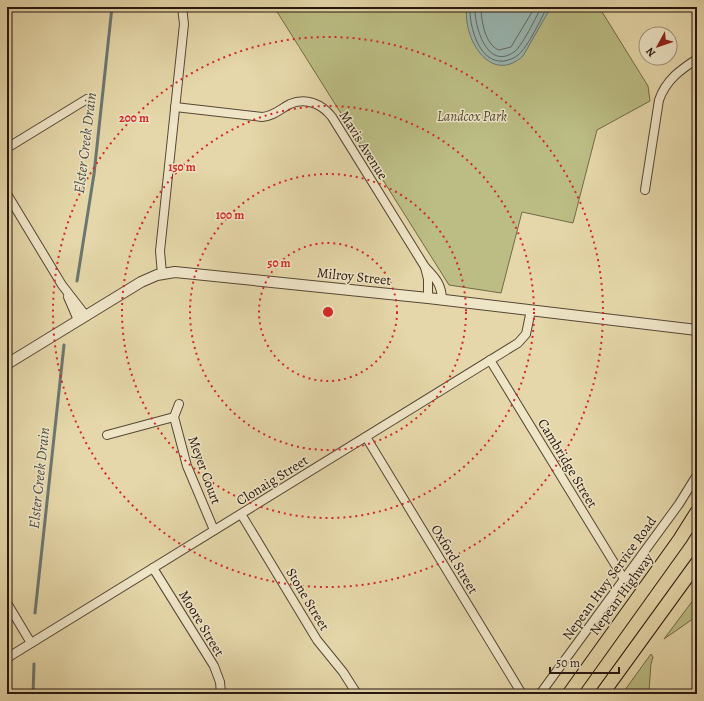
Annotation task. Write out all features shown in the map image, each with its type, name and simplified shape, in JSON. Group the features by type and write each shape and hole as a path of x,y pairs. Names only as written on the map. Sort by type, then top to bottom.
{"highway":[{"name":"Nepean Highway","path":"569,694 692,527 697,512"},
{"path":"602,694 697,563"}],"street":[{"path":"162,274 160,250 184,24 182,7"},
{"path":"645,190 659,100 664,87 670,80 697,59"},
{"path":"7,148 87,99"},
{"name":"Mavis Avenue","path":"175,107 262,117 272,115 295,102 308,102 321,106 332,117 425,266 435,277 441,288 442,300"},
{"path":"7,194 82,318"},
{"name":"Mavis Avenue","path":"425,266 428,279 428,298"},
{"name":"Milroy Street","path":"7,364 141,282 162,274 175,272 428,298 697,330"},
{"name":"Clonaig Street","path":"7,658 522,340 526,334 531,310"},
{"name":"Cambridge Street","path":"490,360 624,579"},
{"path":"107,435 174,417 180,404"},
{"name":"Meyer Court","path":"174,417 187,466 214,530"},
{"name":"Oxford Street","path":"366,437 522,694"},
{"name":"Nepean Hwy Service Road","path":"540,694 679,504 697,475"},
{"name":"Stone Street","path":"241,514 317,640 343,672 357,694"},
{"name":"Moore Street","path":"153,568 214,666 220,682 221,694"},
{"path":"7,604 31,643"}],"green space":[{"name":"Landcox Park","path":"274,7 599,7 648,86 650,101 597,130 573,223 522,212 501,293 449,285"},
{"path":"697,595 697,616 664,639"},
{"path":"651,654 653,657 649,691 645,694 622,694"}],"water":[{"path":"467,7 551,7 523,56 511,64 500,65 489,62 474,44 469,32"}],"waterway":[{"name":"Elster Creek Drain","path":"77,281 94,174 112,7"},
{"name":"Elster Creek Drain","path":"35,613 64,345"},
{"name":"Elster Creek Drain","path":"33,694 34,664"}]}
